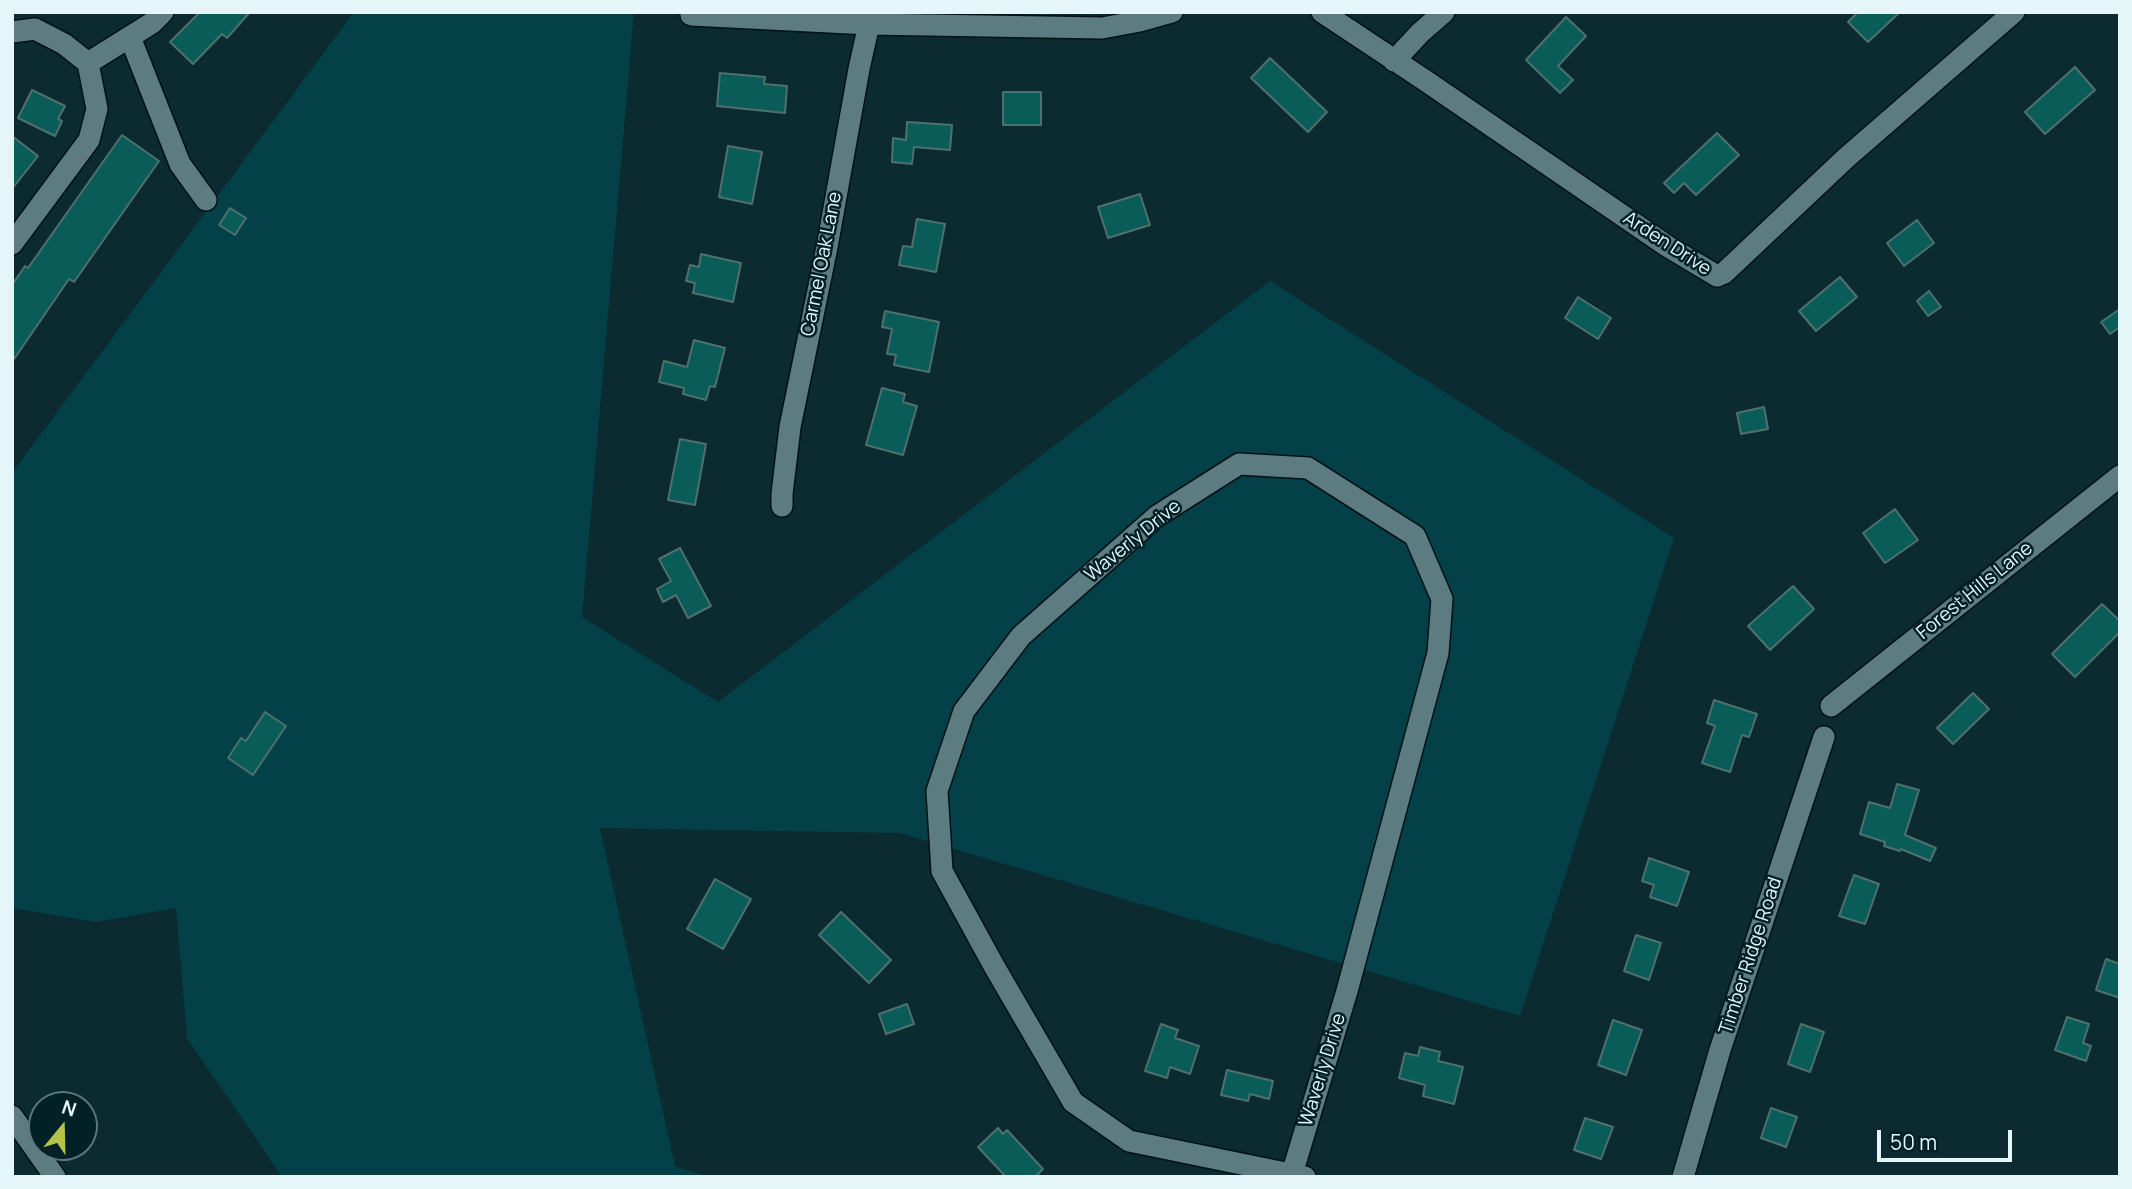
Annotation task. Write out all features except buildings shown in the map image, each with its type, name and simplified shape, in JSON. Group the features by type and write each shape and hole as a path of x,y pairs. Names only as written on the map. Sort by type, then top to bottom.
{"street":[{"path":"88,64 152,23 163,12"},
{"path":"691,15 869,23 1102,28 1172,12"},
{"name":"Arden Drive","path":"1322,12 1667,246 1717,276 1724,273 1846,159 2014,12"},
{"path":"1394,61 1444,12"},
{"name":"Carmel Oak Lane","path":"782,506 790,427 869,23"},
{"path":"12,32 35,29 64,44 88,64 97,109 89,140 12,244"},
{"path":"130,37 180,164 206,200"},
{"name":"Waverly Drive","path":"1240,464 1308,468 1415,536 1442,599 1438,653 1299,1175 1129,1141 1073,1101 993,966 942,871 936,791 964,711 1021,636 1157,516 1240,464"},
{"name":"Forest Hills Lane","path":"1831,706 2120,476"},
{"name":"Timber Ridge Road","path":"1683,1177 1720,1050 1824,737"},
{"path":"12,1116 55,1177"}],"shaded area":[{"path":"354,12 634,12 582,617 718,702 1270,281 1674,538 1520,1016 900,833 600,828 675,1166 710,1177 282,1177 187,1038 176,908 96,922 12,908 12,473"}]}
